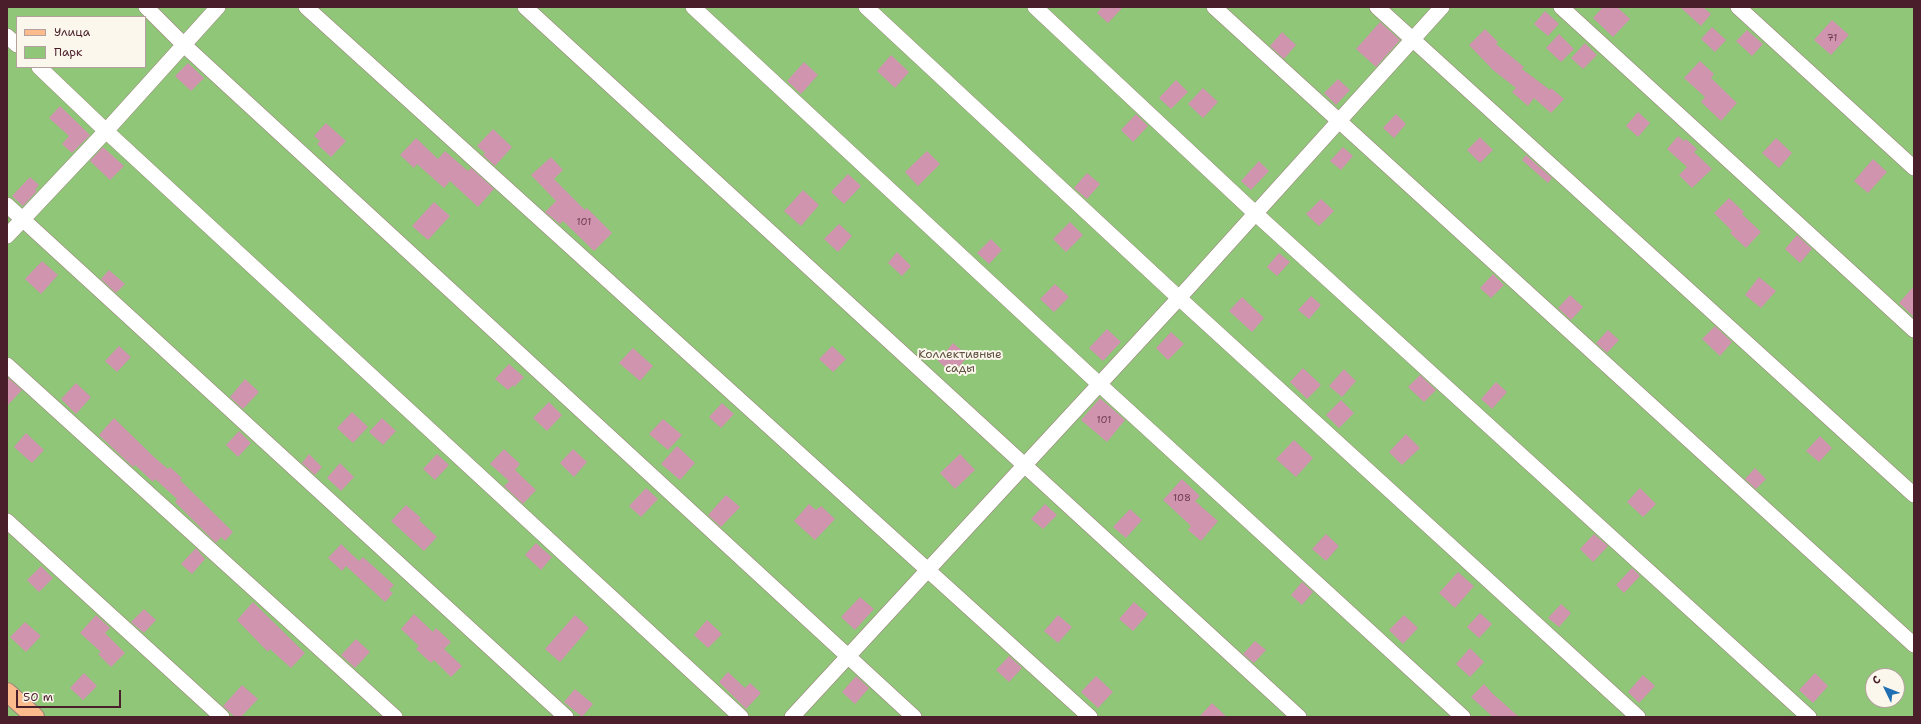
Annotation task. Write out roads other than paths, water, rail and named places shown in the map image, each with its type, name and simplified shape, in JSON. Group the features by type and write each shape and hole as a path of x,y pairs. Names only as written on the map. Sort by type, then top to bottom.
{"main road":[{"path":"7,692 35,717"}],"street":[{"path":"146,7 184,45 914,717"},
{"path":"7,236 106,132 218,7"},
{"path":"306,7 1090,717"},
{"path":"525,7 1299,717"},
{"path":"693,7 1099,384 1463,717"},
{"path":"866,7 1179,298 1638,717"},
{"path":"1035,7 1256,214 1809,717"},
{"path":"1214,7 1914,645"},
{"path":"1377,7 1914,495"},
{"path":"792,717 1256,214 1442,7"},
{"path":"1561,7 1914,330"},
{"path":"1738,7 1914,168"},
{"path":"7,36 16,44"},
{"path":"40,68 106,132 741,717"},
{"path":"7,205 566,717"},
{"path":"7,365 395,717"},
{"path":"7,521 222,717"}],"park label":[{"name":"Коллективные сады","path":"960,362"}]}
